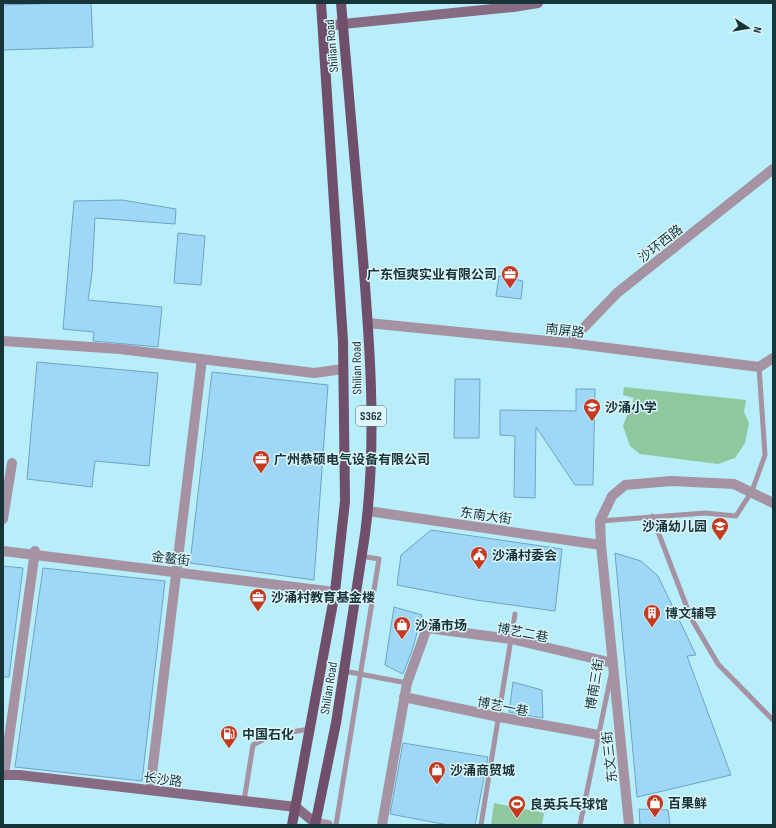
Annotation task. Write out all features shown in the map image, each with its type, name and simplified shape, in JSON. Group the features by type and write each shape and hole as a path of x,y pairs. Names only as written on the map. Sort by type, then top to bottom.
{"main road":[{"name":"Shilian Road","path":"292,825 335,592 345,501 343,341 321,3"},
{"name":"Shilian Road","path":"315,824 336,723 368,512 371,437 368,323 340,3"}],"street":[{"path":"323,26 513,7 538,3"},
{"name":"沙环西路","path":"569,343 617,293 773,170"},
{"name":"南屏路","path":"368,323 569,343 759,367"},
{"path":"3,341 120,349 314,373 343,370"},
{"path":"759,367 773,358"},
{"path":"150,790 202,359"},
{"path":"3,518 12,463"},
{"path":"600,521 612,496 625,485 671,481 734,484 752,491 773,503"},
{"name":"东南大街","path":"368,512 601,545"},
{"name":"博南三街","path":"600,521 613,663"},
{"name":"金鳌街","path":"3,551 335,592"},
{"path":"4,775 35,551"},
{"name":"东文三街","path":"613,663 630,825"},
{"path":"385,810 407,683"},
{"name":"长沙路","path":"4,775 27,776 296,807"},
{"path":"296,807 315,824 328,825"}],"lane":[{"path":"600,521 705,513 736,516 752,491 765,455 759,367"},
{"path":"652,516 691,618 718,664 773,720"},
{"path":"336,825 379,559 361,556"},
{"path":"481,825 515,614"},
{"name":"博艺二巷","path":"407,683 427,628 511,639 613,663"},
{"name":"博南三街","path":"580,825 613,663"},
{"path":"344,671 407,683 382,825"},
{"name":"博艺一巷","path":"404,697 498,717 599,735"},
{"path":"244,801 253,745 272,735 310,729"}],"green space":[{"path":"624,387 746,400 744,412 749,423 745,443 735,458 718,464 640,454 630,446 623,426 634,398 623,395"},
{"name":"良英兵乓球馆","path":"494,803 544,813 542,825 491,825"}],"building":[{"path":"91,3 93,47 3,50 3,5"},
{"path":"122,200 176,209 175,224 95,218 92,274 88,300 162,307 158,347 93,341 94,332 63,329 74,201"},
{"path":"178,233 205,236 201,285 174,283"},
{"name":"广东恒爽实业有限公司","path":"499,276 523,281 521,299 496,296"},
{"path":"37,362 158,373 149,466 95,461 92,487 27,479"},
{"name":"广州恭硕电气设备有限公司","path":"212,372 328,385 314,580 190,563"},
{"path":"455,379 480,379 479,438 454,438"},
{"path":"576,389 595,389 593,485 575,485 536,427 535,498 514,497 515,436 500,435 500,410 576,411"},
{"name":"沙涌村委会","path":"431,530 562,549 555,611 476,600 397,585 401,555"},
{"path":"615,553 641,561 658,576 696,655 687,656 731,775 637,797"},
{"path":"3,566 23,568 9,677 3,677"},
{"path":"43,568 165,581 142,781 15,767"},
{"name":"沙涌市场","path":"394,607 422,615 412,651 403,674 385,665"},
{"path":"513,682 542,690 543,718 509,712"},
{"name":"沙涌商贸城","path":"403,743 488,757 475,825 448,825 390,814"},
{"name":"百果鲜","path":"639,809 668,810 670,825 640,825"}],"place":[{"name":"广东恒爽实业有限公司","path":"510,289"},
{"name":"沙涌小学","path":"592,422"},
{"name":"广州恭硕电气设备有限公司","path":"261,474"},
{"name":"沙涌幼儿园","path":"720,541"},
{"name":"沙涌村委会","path":"479,570"},
{"name":"沙涌村教育基金楼","path":"258,612"},
{"name":"博文辅导","path":"652,628"},
{"name":"沙涌市场","path":"402,640"},
{"name":"中国石化","path":"229,749"},
{"name":"沙涌商贸城","path":"437,785"},
{"name":"百果鲜","path":"655,818"},
{"name":"良英兵乓球馆","path":"517,819"}]}
